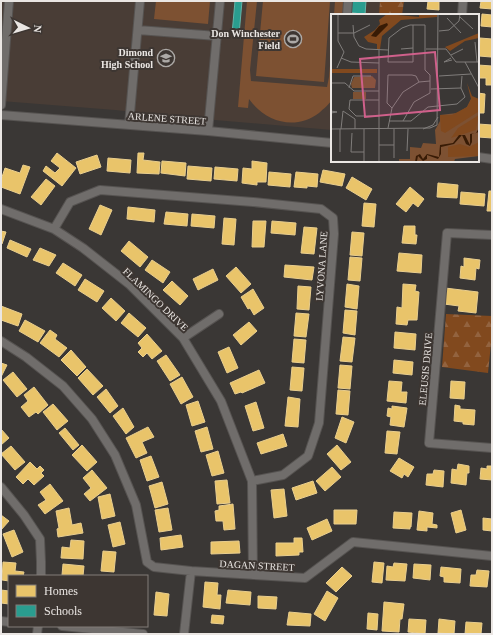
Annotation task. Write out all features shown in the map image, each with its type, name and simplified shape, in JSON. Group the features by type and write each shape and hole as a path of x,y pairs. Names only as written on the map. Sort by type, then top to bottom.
{"street":[{"path":"1,104 9,1"},
{"path":"130,125 140,1"},
{"path":"208,131 220,1"},
{"path":"347,14 348,1"},
{"path":"462,14 463,1"},
{"path":"138,30 216,36"},
{"name":"ARLENE STREET","path":"1,115 208,131 331,143"},
{"path":"479,158 492,159"},
{"name":"LYVONA LANE","path":"54,229 70,202 100,190 321,209 333,218 334,234 319,423 308,456 283,474 252,481"},
{"name":"FLAMINGO DRIVE","path":"1,209 54,229 83,248 129,284 183,338 221,401 252,481 253,575"},
{"name":"ELEUSIS DRIVE","path":"492,235 447,233 429,443 492,448"},
{"path":"183,338 219,314"},
{"name":"DAGAN STREET","path":"1,341 26,357 63,386 92,419 115,455 136,505 147,562 154,567 191,571 305,578 353,542 492,556"},
{"path":"1,487 24,515 40,539 40,575"},
{"path":"184,634 191,571"},
{"path":"72,627 142,634"}],"shaded area":[{"name":"Dimond High School","path":"1,1 401,1 400,14 331,14 331,130 1,101"},
{"path":"156,1 210,1 208,24 154,19"},
{"path":"247,1 257,1 250,70 251,81 327,87 331,54 331,100 319,113 310,119 291,123 272,118 263,113 249,99 248,108 238,107"},
{"name":"Don Winchester Field","path":"263,1 330,1 324,82 256,76"},
{"path":"335,1 346,1 344,14 334,14"}],"green space":[{"path":"380,1 404,1 402,14 379,14"},
{"path":"446,314 492,316 492,334 488,373 442,367"}],"building: Homes":[{"path":"428,1 439,1 439,10 427,9"},
{"path":"481,1 492,1 492,9 480,8"},
{"path":"482,14 492,15 492,27 481,26"},
{"path":"480,38 492,39 491,57 479,56"},
{"path":"479,65 492,66 492,85 486,85 486,78 479,78"},
{"path":"479,93 485,94 484,113 479,113"},
{"path":"479,124 492,125 492,138 479,137"},
{"path":"57,153 76,168 62,186 43,171 46,166 55,173 60,168 51,161"},
{"path":"138,153 144,153 143,160 160,162 159,174 137,173"},
{"path":"97,155 101,167 80,174 76,162"},
{"path":"108,158 131,160 130,173 107,171"},
{"path":"162,161 186,163 185,176 161,173"},
{"path":"252,161 267,163 266,182 257,182 257,185 242,183 243,168 252,169"},
{"path":"23,165 30,167 20,194 1,187 1,180 5,168 20,173"},
{"path":"188,166 212,168 211,181 187,179"},
{"path":"215,167 238,169 237,181 214,179"},
{"path":"323,170 345,174 342,186 320,182"},
{"path":"269,172 291,174 290,187 268,185"},
{"path":"296,172 318,174 317,187 294,187"},
{"path":"352,177 372,189 366,200 346,188"},
{"path":"46,179 55,186 41,205 31,197"},
{"path":"438,183 458,185 457,198 437,197"},
{"path":"410,187 424,199 418,207 413,203 406,212 396,204"},
{"path":"489,191 492,191 492,211 487,211"},
{"path":"461,192 485,194 484,206 460,204"},
{"path":"364,203 376,204 374,227 362,226"},
{"path":"100,205 112,210 101,235 89,229"},
{"path":"128,207 155,210 154,222 127,219"},
{"path":"166,212 188,214 187,226 164,224"},
{"path":"192,214 215,216 214,228 191,226"},
{"path":"224,218 236,219 234,245 222,244"},
{"path":"253,221 266,221 264,247 252,247"},
{"path":"272,221 296,223 295,235 271,233"},
{"path":"404,226 415,226 415,235 417,235 416,244 402,243"},
{"path":"304,227 317,228 314,254 301,253"},
{"path":"1,231 6,232 2,244 1,244"},
{"path":"352,232 364,233 362,256 350,255"},
{"path":"10,240 31,249 27,257 7,248"},
{"path":"129,241 148,257 140,267 121,251"},
{"path":"40,248 56,255 49,266 33,260"},
{"path":"399,253 422,255 421,273 397,271"},
{"path":"350,257 362,258 360,281 348,280"},
{"path":"464,258 480,260 479,269 476,268 475,280 460,278 461,266 464,267"},
{"path":"152,260 170,272 163,283 145,270"},
{"path":"63,263 82,275 75,286 56,273"},
{"path":"285,265 314,267 312,280 284,277"},
{"path":"236,267 251,284 241,293 226,276"},
{"path":"213,269 218,280 198,290 193,279"},
{"path":"85,279 104,291 97,302 78,290"},
{"path":"172,281 188,296 180,305 163,290"},
{"path":"347,284 359,286 357,309 345,307"},
{"path":"403,284 416,285 415,291 419,292 417,320 408,320 407,325 396,324 397,307 402,308"},
{"path":"298,286 311,287 309,310 297,309"},
{"path":"445,288 478,292 476,313 458,311 459,306 444,304"},
{"path":"253,289 264,308 254,315 250,308 248,309 241,297"},
{"path":"111,298 125,311 116,321 102,308"},
{"path":"1,306 22,314 18,326 1,320"},
{"path":"345,310 357,311 355,335 343,333"},
{"path":"129,313 146,328 138,337 121,323"},
{"path":"296,313 309,314 306,337 294,336"},
{"path":"25,320 45,331 38,342 19,331"},
{"path":"249,322 257,331 241,345 233,335"},
{"path":"50,330 57,335 55,339 67,348 59,357 40,343"},
{"path":"395,332 416,334 415,350 394,348"},
{"path":"147,334 162,351 152,359 147,353 143,357 138,352 142,348 138,343"},
{"path":"343,337 355,338 352,362 340,361"},
{"path":"294,339 306,340 304,363 292,362"},
{"path":"229,347 238,368 227,373 218,352"},
{"path":"71,350 86,367 77,376 61,360"},
{"path":"166,355 180,375 170,381 157,361"},
{"path":"394,360 413,362 412,375 393,373"},
{"path":"1,363 7,365 1,377"},
{"path":"340,365 352,366 350,389 338,388"},
{"path":"292,367 304,368 302,391 290,390"},
{"path":"87,369 103,386 93,395 78,378"},
{"path":"259,370 265,383 242,393 235,394 230,383"},
{"path":"13,372 27,389 17,397 3,380"},
{"path":"182,377 193,397 181,404 170,384"},
{"path":"389,381 402,382 401,392 407,392 406,403 387,401"},
{"path":"451,381 465,382 464,399 450,398"},
{"path":"34,387 48,405 38,414 36,412 29,417 21,407 28,401 24,395"},
{"path":"106,389 118,406 110,413 97,397"},
{"path":"338,390 350,391 348,415 336,414"},
{"path":"288,397 300,399 298,427 285,426"},
{"path":"198,401 205,422 192,426 186,405"},
{"path":"256,402 264,428 253,431 245,406"},
{"path":"53,404 68,421 57,430 43,412"},
{"path":"455,405 460,406 460,409 475,410 474,425 454,421"},
{"path":"392,406 407,408 404,427 390,425 391,417 387,416 388,408 392,409"},
{"path":"123,408 134,427 126,434 113,416"},
{"path":"342,417 354,422 346,443 335,438"},
{"path":"148,427 154,437 142,442 147,453 136,458 126,438"},
{"path":"207,427 213,449 201,452 195,431"},
{"path":"65,428 79,445 73,450 59,433"},
{"path":"1,429 9,438 1,445"},
{"path":"387,431 400,432 397,454 385,453"},
{"path":"283,434 287,446 261,454 257,443"},
{"path":"82,445 97,462 87,471 72,455"},
{"path":"337,445 351,462 341,470 327,454"},
{"path":"11,446 25,462 15,470 1,454"},
{"path":"218,451 224,473 212,476 206,455"},
{"path":"151,456 159,477 147,481 140,460"},
{"path":"399,458 414,467 408,477 404,474 402,478 390,471"},
{"path":"30,462 37,469 40,466 44,470 41,473 44,476 34,485 28,479 23,484 16,477"},
{"path":"458,464 469,466 466,485 451,483 452,469 457,470"},
{"path":"487,466 492,466 492,480 480,479 481,468 487,469"},
{"path":"332,467 341,477 325,491 316,481"},
{"path":"92,470 107,488 90,501 84,494 91,488 83,478"},
{"path":"434,470 444,471 443,487 426,485 427,474 433,474"},
{"path":"227,480 230,503 217,504 215,481"},
{"path":"313,481 317,493 296,500 292,488"},
{"path":"162,482 168,504 155,508 149,486"},
{"path":"50,484 63,501 45,514 38,505 46,500 40,492"},
{"path":"284,489 287,516 274,518 271,490"},
{"path":"110,494 115,516 102,519 98,497"},
{"path":"233,504 235,529 224,530 223,521 216,521 215,511 219,510 219,506"},
{"path":"69,508 72,525 81,523 83,533 58,537 57,529 59,528 56,511"},
{"path":"168,508 172,530 159,532 155,510"},
{"path":"334,510 357,510 356,524 334,524"},
{"path":"461,510 466,530 456,533 451,513"},
{"path":"419,511 433,513 432,524 437,525 437,528 427,527 427,531 417,530"},
{"path":"394,512 412,513 410,529 393,528"},
{"path":"1,515 9,521 1,530"},
{"path":"483,518 492,519 492,531 483,530"},
{"path":"327,519 332,531 312,540 307,528"},
{"path":"120,522 125,544 113,547 108,525"},
{"path":"14,530 23,552 12,557 3,534"},
{"path":"181,535 183,547 161,550 160,538"},
{"path":"294,538 302,538 303,552 299,552 299,555 276,556 276,543 294,543"},
{"path":"71,540 84,541 83,559 61,558 62,547 70,548"},
{"path":"239,541 240,553 211,554 211,542"},
{"path":"103,551 116,552 114,572 101,571"},
{"path":"3,562 16,563 15,571 24,572 23,575 8,575 8,581 2,580"},
{"path":"374,562 384,563 382,583 372,582"},
{"path":"394,563 407,564 405,581 386,580 387,566 393,567"},
{"path":"63,564 84,566 83,575 62,575"},
{"path":"414,564 431,565 430,580 413,578"},
{"path":"342,567 352,576 336,592 326,583"},
{"path":"441,567 461,569 460,583 444,582 444,577 440,576"},
{"path":"477,570 489,571 487,587 470,586 471,575 476,575"},
{"path":"205,582 218,583 217,595 221,595 220,609 203,607"},
{"path":"1,590 8,591 8,604 1,603"},
{"path":"228,590 251,592 250,605 226,603"},
{"path":"327,591 338,598 325,621 314,614"},
{"path":"156,592 169,594 167,616 154,615"},
{"path":"258,596 277,597 276,609 258,608"},
{"path":"384,602 404,604 402,619 400,619 399,632 382,631"},
{"path":"289,612 311,614 310,626 287,625"},
{"path":"368,613 378,614 377,630 367,629"},
{"path":"212,615 224,616 223,624 211,623"},
{"path":"409,619 426,620 425,634 408,632"},
{"path":"439,619 455,621 454,634 438,633"},
{"path":"466,622 482,623 481,634 465,634"}],"building: Schools":[{"path":"235,1 242,1 239,35 232,34"},
{"path":"351,1 366,1 365,14 350,12"}],"place":[{"name":"Don Winchester Field","path":"293,39"},
{"name":"Dimond High School","path":"166,58"}]}
